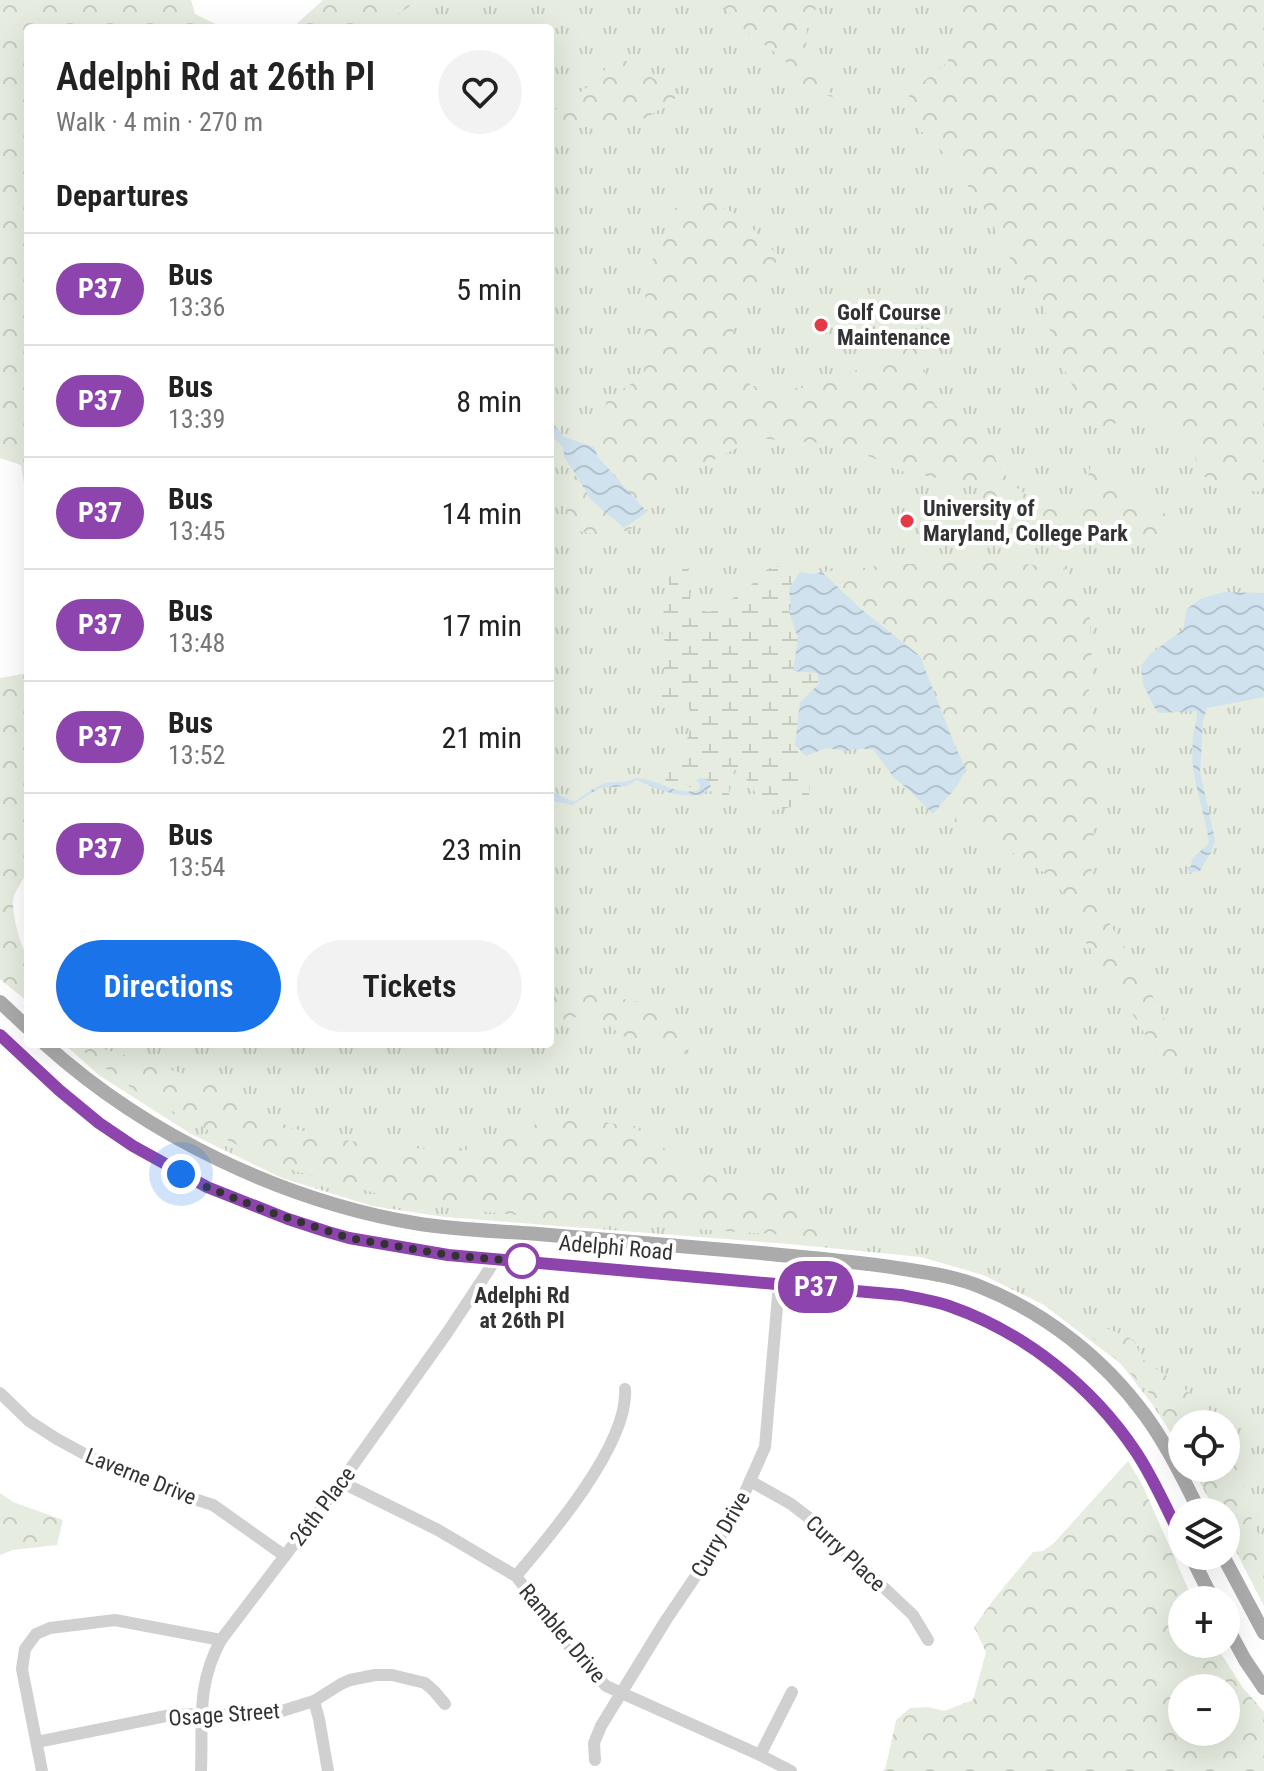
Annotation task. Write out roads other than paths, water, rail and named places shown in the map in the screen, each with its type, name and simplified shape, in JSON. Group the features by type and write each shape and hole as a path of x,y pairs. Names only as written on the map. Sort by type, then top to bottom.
{"main road":[{"path":"0,1002 24,1024"},
{"name":"Adelphi Road","path":"0,1035 59,1090 133,1146 207,1187 288,1219 349,1238 448,1255 901,1295 949,1306 1018,1340 1076,1383 1124,1435 1168,1512"},
{"name":"Adelphi Road","path":"50,1048 154,1125 239,1170 331,1204 423,1225 702,1247 877,1265 927,1272 981,1287 1033,1313 1069,1337 1107,1371 1153,1427 1193,1498"},
{"path":"1230,1570 1264,1633"},
{"path":"1240,1651 1264,1688"}],"street":[{"name":"26th Place","path":"201,1771 204,1684 221,1640 341,1482 496,1259"},
{"name":"Curry Drive","path":"595,1760 594,1743 601,1726 706,1561 765,1447 779,1284"},
{"path":"516,1576 579,1498 615,1436 626,1402 625,1389"},
{"name":"Laverne Drive","path":"0,1393 29,1421 57,1439 163,1489 213,1505 285,1556"},
{"name":"Curry Place","path":"750,1481 791,1504 813,1521 913,1615 928,1640"},
{"name":"Rambler Drive","path":"341,1482 438,1530 516,1576 572,1650 606,1686 791,1771"},
{"path":"42,1771 22,1661 25,1649 36,1634 50,1628 115,1620 221,1640"},
{"name":"Osage Street","path":"37,1742 171,1715 268,1713 314,1701 350,1680 375,1675 392,1675 425,1683 445,1704"},
{"path":"760,1755 792,1692"},
{"path":"314,1701 328,1771"}],"water":[{"path":"554,425 564,437 594,447 598,457 647,512 624,528 591,500 554,438"},
{"path":"800,572 822,572 861,609 920,656 966,769 957,786 933,814 894,778 873,749 847,751 826,748 806,756 795,745 800,702 819,684 817,673 793,671 798,638 789,612 789,589"},
{"path":"1224,592 1264,593 1264,697 1207,708 1203,721 1200,772 1215,840 1200,871 1190,873 1187,869 1192,859 1209,843 1193,765 1197,711 1159,713 1143,684 1141,666 1150,654 1183,630 1187,609 1200,599"},
{"path":"701,778 709,781 711,786 704,794 686,795 637,780 627,786 600,788 572,805 554,801 554,792 574,802 603,784 643,779 691,791 699,790 700,784 696,780"}],"place":[{"name":"Golf Course Maintenance","path":"821,325"},
{"name":"University of Maryland, College Park","path":"907,521"},
{"name":"Adelphi Rd at 26th Pl","path":"522,1261"}]}
